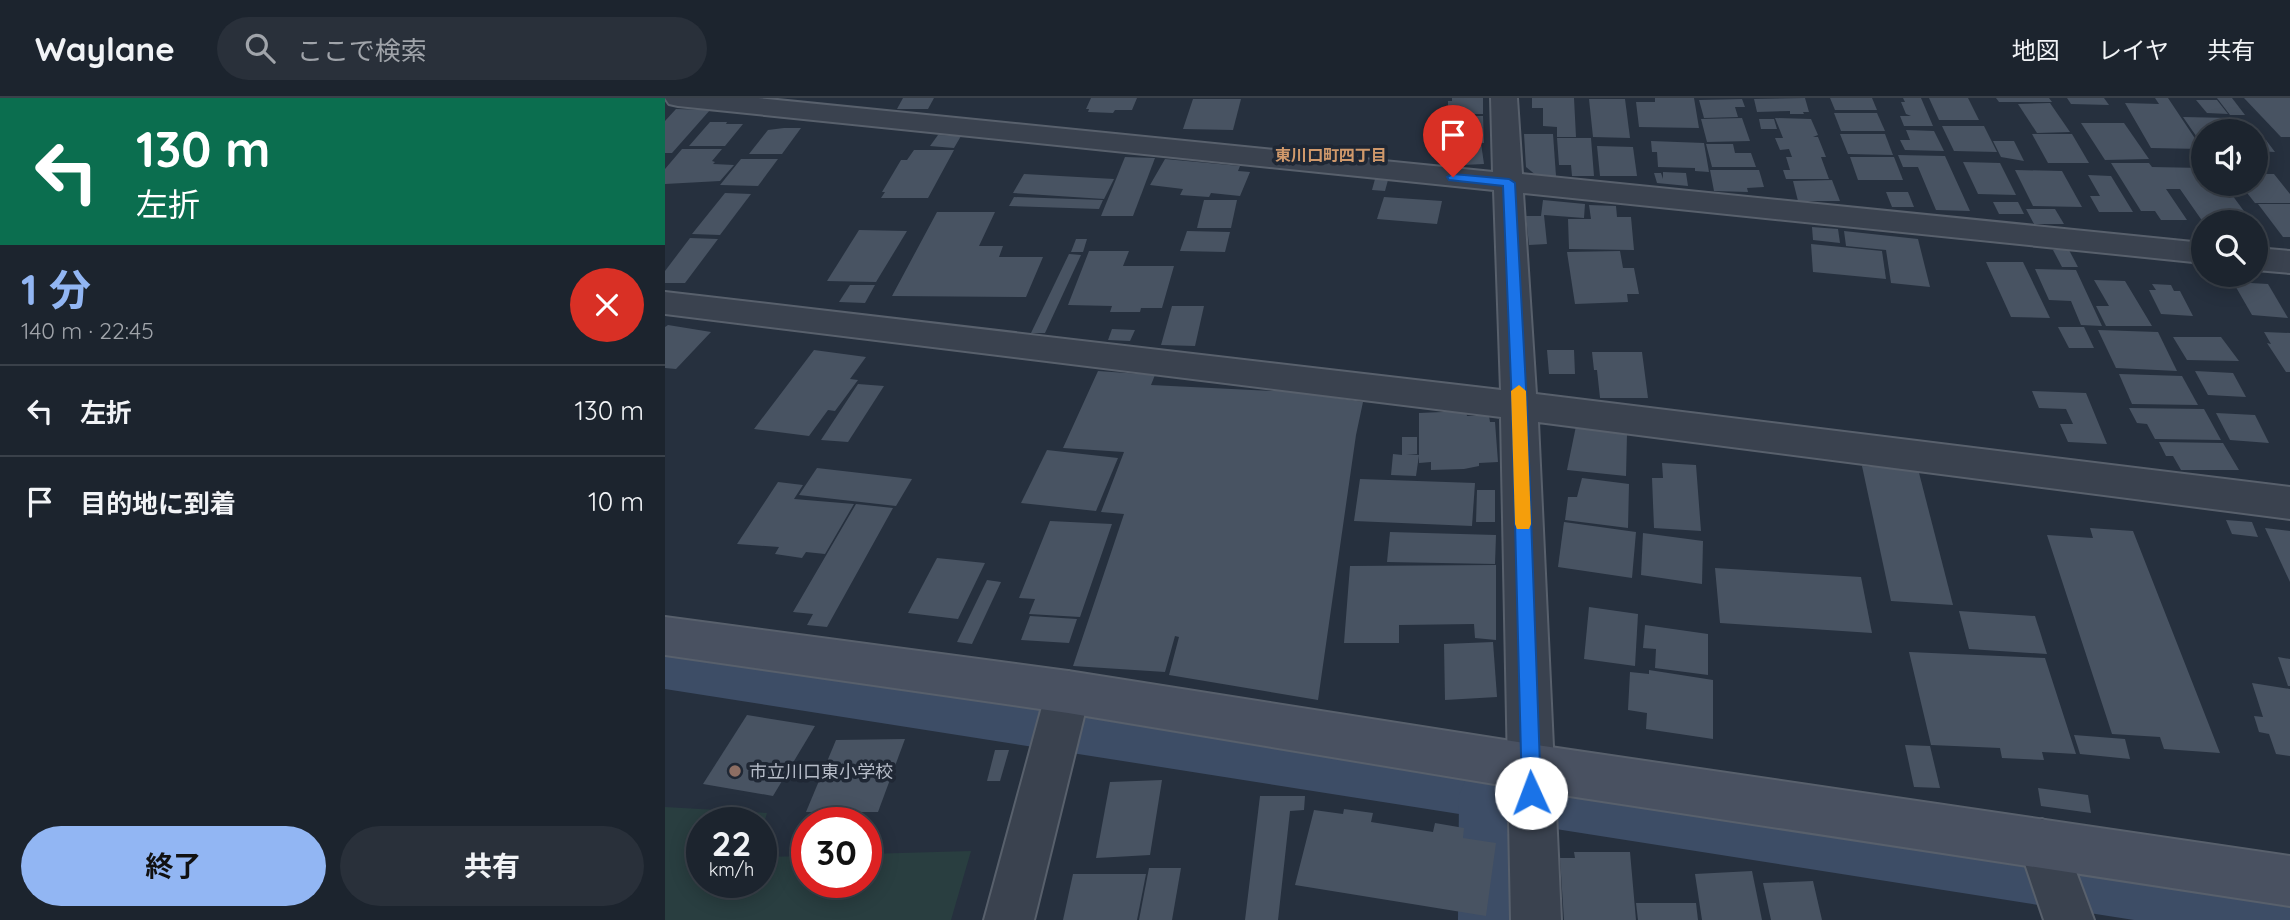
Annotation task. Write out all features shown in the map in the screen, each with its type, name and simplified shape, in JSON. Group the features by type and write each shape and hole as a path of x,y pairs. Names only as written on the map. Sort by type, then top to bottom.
{"street":[{"path":"678,98 2191,253"},
{"path":"1504,98 1519,406 1536,920"},
{"path":"2268,260 2290,262"},
{"path":"665,303 2290,503"},
{"path":"665,636 1068,692 1530,767 2290,881"},
{"path":"1009,920 1068,692"},
{"path":"2042,843 2069,920"}],"green space":[{"path":"665,807 686,808 686,898 777,898 777,857 791,856 791,898 882,898 882,854 971,851 951,920 665,920"}],"building":[{"path":"903,98 934,98 928,109 897,109"},
{"path":"1091,98 1137,98 1132,110 1115,110 1113,113 1088,112 1089,109 1086,109"},
{"path":"1452,98 1483,98 1483,114 1454,114 1454,111 1448,111 1448,101 1452,101"},
{"path":"1532,98 1574,98 1576,137 1557,137 1557,127 1543,126 1543,108 1532,108"},
{"path":"1655,98 1694,98 1699,128 1639,127 1636,102 1655,102"},
{"path":"1805,98 1809,112 1803,112 1804,114 1790,114 1790,111 1757,112 1754,99"},
{"path":"1830,98 1872,98 1877,110 1835,110"},
{"path":"1903,98 1921,98 1933,126 1904,126 1900,116 1911,116 1906,114 1901,102 1905,102"},
{"path":"1929,98 1968,98 1979,120 1939,120"},
{"path":"1996,98 2049,98 2052,102 1999,102"},
{"path":"2067,98 2104,98 2109,105 2071,104"},
{"path":"2155,98 2168,98 2191,132 2191,149 2151,148 2125,103 2159,104"},
{"path":"2217,98 2232,98 2245,115 2230,115"},
{"path":"2244,98 2290,98 2290,137 2281,137 2268,123 2268,119 2264,119"},
{"path":"1193,99 1241,99 1233,130 1183,129"},
{"path":"1589,99 1625,99 1630,138 1593,137"},
{"path":"1742,99 1745,107 1735,107 1738,117 1704,118 1699,100"},
{"path":"2196,100 2217,100 2228,114 2207,113"},
{"path":"2050,103 2070,132 2037,133 2018,104"},
{"path":"676,109 710,110 672,153 665,153 665,121"},
{"path":"1834,113 1877,113 1885,131 1841,131"},
{"path":"1453,116 1483,116 1484,143 1481,143 1484,164 1441,166 1440,146 1471,144 1449,141 1448,129 1453,129"},
{"path":"2183,117 2232,119 2191,119 2191,129"},
{"path":"1742,118 1750,141 1707,142 1701,119"},
{"path":"1775,118 1811,119 1818,135 1813,137 1818,137 1826,157 1821,157 1829,179 1786,179 1783,170 1790,170 1786,157 1792,157 1789,149 1780,150 1775,138 1783,138"},
{"path":"1759,119 1774,119 1777,129 1761,129"},
{"path":"710,122 743,124 725,146 689,146"},
{"path":"2081,123 2124,123 2149,159 2105,160"},
{"path":"1942,126 1984,126 1997,152 1954,151"},
{"path":"801,128 782,154 749,154 768,130"},
{"path":"1906,130 1934,131 1944,151 1905,150 1900,140 1910,140"},
{"path":"1524,134 1553,134 1556,176 1537,176 1526,167"},
{"path":"1840,134 1885,134 1893,155 1848,154"},
{"path":"2032,134 2072,134 2089,163 2048,163"},
{"path":"938,135 961,136 954,148 930,146"},
{"path":"1557,138 1591,138 1594,176 1572,176 1571,165 1559,165"},
{"path":"1651,141 1704,143 1709,172 1695,171 1695,168 1658,167 1657,152 1652,152"},
{"path":"1993,141 2014,141 2024,161 2001,157"},
{"path":"2268,143 2275,152 2268,152"},
{"path":"1706,144 1733,144 1735,153 1751,153 1756,167 1712,167"},
{"path":"1597,146 1633,147 1637,176 1600,176"},
{"path":"682,149 722,149 712,161 715,162 713,164 734,165 720,181 665,184 665,169"},
{"path":"914,150 954,150 928,198 881,198 901,160 907,160"},
{"path":"1898,155 1945,156 1970,211 1936,210 1918,167 1903,167"},
{"path":"1125,157 1155,158 1133,216 1101,216"},
{"path":"1850,157 1894,157 1903,180 1858,180"},
{"path":"741,159 778,159 758,186 720,185"},
{"path":"1165,159 1240,166 1238,171 1250,172 1240,196 1211,193 1209,197 1180,195 1183,189 1150,185"},
{"path":"1963,162 2000,163 2016,195 1978,194"},
{"path":"2111,163 2149,163 2152,167 2191,168 2191,196 2233,196 2243,210 2195,210 2180,189 2166,189 2187,220 2161,220 2155,211 2141,211"},
{"path":"1710,170 1759,170 1764,187 1747,188 1748,192 1714,191"},
{"path":"2015,170 2062,171 2082,207 2033,206"},
{"path":"1663,172 1686,173 1688,186 1657,183 1654,173 1661,173 1663,179"},
{"path":"1024,174 1114,179 1104,199 1013,193"},
{"path":"2268,174 2274,174 2290,194 2290,203 2255,203 2249,196 2268,196"},
{"path":"2088,175 2111,176 2133,212 2099,212 2090,196 2100,196"},
{"path":"1375,179 1388,180 1385,191 1372,190"},
{"path":"1832,180 1840,201 1798,201 1793,181"},
{"path":"1886,192 1908,192 1914,207 1892,207"},
{"path":"725,193 751,194 720,235 692,234"},
{"path":"1014,197 1103,200 1099,209 1009,206"},
{"path":"1384,197 1442,201 1437,224 1377,219"},
{"path":"1204,200 1237,200 1231,228 1197,228"},
{"path":"1543,200 1585,204 1584,218 1544,215 1547,244 1529,245 1526,216 1541,216"},
{"path":"1993,202 2018,202 2024,214 1999,214"},
{"path":"2258,204 2290,204 2290,237 2283,237 2268,217 2268,210 2263,210"},
{"path":"1589,205 1616,206 1617,217 1631,217 1634,250 1569,249 1568,219 1591,219"},
{"path":"2026,209 2055,209 2064,224 2034,224"},
{"path":"937,212 995,212 979,246 1003,246 999,257 1043,257 1026,297 892,296"},
{"path":"1812,227 1838,229 1840,243 1813,240"},
{"path":"859,230 907,231 876,282 827,281"},
{"path":"1187,231 1230,232 1225,252 1180,251"},
{"path":"1844,231 1918,239 1930,287 1891,283 1886,250 1846,246"},
{"path":"690,238 718,239 685,283 665,283 665,271"},
{"path":"1076,239 1087,239 1083,252 1071,252"},
{"path":"1811,244 1882,251 1886,279 1813,272"},
{"path":"2053,250 2069,250 2078,267 2062,267"},
{"path":"1089,251 1129,251 1123,266 1174,266 1162,308 1141,308 1140,312 1110,312 1112,306 1068,305"},
{"path":"1620,251 1623,268 1634,268 1639,294 1627,294 1628,302 1575,304 1567,252"},
{"path":"1069,254 1081,255 1045,333 1031,333"},
{"path":"1986,262 2023,262 2050,318 2011,317"},
{"path":"2035,269 2076,270 2102,326 2081,325 2071,301 2049,300"},
{"path":"2094,280 2125,281 2152,326 2106,326 2096,306 2109,306"},
{"path":"2152,284 2171,285 2174,291 2180,291 2193,316 2161,314 2149,290 2156,290"},
{"path":"2268,284 2288,318 2252,315 2236,287 2268,287"},
{"path":"850,285 875,285 865,303 839,302"},
{"path":"1172,306 1204,306 1195,346 1161,345"},
{"path":"668,325 711,332 676,369 665,368 665,327"},
{"path":"2058,327 2084,327 2094,348 2069,348"},
{"path":"1112,329 1135,330 1130,341 1108,340"},
{"path":"2098,330 2158,332 2177,371 2116,368"},
{"path":"2264,332 2290,333 2290,372 2286,372 2267,343 2271,344"},
{"path":"2173,337 2221,337 2239,361 2187,360"},
{"path":"814,350 866,357 850,379 858,380 835,411 828,410 809,436 754,429"},
{"path":"1547,350 1574,350 1575,374 1549,374"},
{"path":"1592,352 1642,352 1648,398 1600,398"},
{"path":"1098,371 1155,375 1151,385 1275,389 1363,402 1318,700 1169,675 1179,637 1175,636 1165,672 1073,666 1124,514 1101,512 1124,452 1063,448"},
{"path":"2195,371 2233,373 2246,397 2208,395"},
{"path":"2119,374 2182,376 2198,405 2132,404"},
{"path":"858,384 884,386 848,442 821,440"},
{"path":"2032,391 2086,393 2107,444 2068,442 2060,424 2073,424 2066,409 2039,408"},
{"path":"2129,408 2204,409 2221,440 2155,439 2147,424 2137,423"},
{"path":"1466,411 1467,416 1489,416 1490,422 1495,422 1498,462 1479,463 1479,466 1464,469 1431,470 1431,462 1419,463 1419,413"},
{"path":"2216,413 2255,415 2269,443 2230,440"},
{"path":"1576,426 1627,433 1626,476 1567,470"},
{"path":"1402,437 1417,437 1417,454 1406,454 1419,455 1416,476 1391,475 1393,454 1402,455"},
{"path":"2159,442 2223,443 2239,470 2181,470 2173,456 2166,456"},
{"path":"1047,450 1118,458 1096,511 1021,503"},
{"path":"1662,463 1696,465 1701,531 1654,528 1652,478 1663,478"},
{"path":"1862,466 1918,469 1953,605 1891,601"},
{"path":"817,468 912,479 896,506 799,495"},
{"path":"1582,478 1629,484 1628,528 1565,520 1568,497 1577,497"},
{"path":"1360,479 1475,483 1472,526 1354,521"},
{"path":"778,482 803,485 794,499 854,504 825,554 806,552 802,558 775,554 779,547 737,544"},
{"path":"1477,490 1495,490 1495,522 1476,522"},
{"path":"856,504 893,508 827,627 807,625 813,614 793,612"},
{"path":"2226,520 2252,522 2258,537 2232,534"},
{"path":"1050,521 1112,524 1080,617 1029,614 1035,599 1019,598"},
{"path":"1564,522 1636,532 1632,578 1558,567"},
{"path":"2090,528 2133,531 2220,753 2164,749 2160,737 2112,734 2047,535 2093,538"},
{"path":"2265,528 2290,531 2290,582"},
{"path":"1390,532 1496,535 1495,564 1387,562"},
{"path":"1643,533 1703,541 1702,584 1641,575"},
{"path":"937,558 985,563 958,619 908,613"},
{"path":"1496,565 1496,640 1475,638 1474,624 1399,625 1399,643 1344,643 1350,566"},
{"path":"1715,568 1861,577 1872,633 1720,623"},
{"path":"987,580 1001,582 972,644 957,642"},
{"path":"1589,607 1638,614 1635,666 1584,659"},
{"path":"1959,611 2035,616 2047,654 1969,649"},
{"path":"1030,616 1077,619 1069,643 1021,640"},
{"path":"1645,625 1708,634 1708,675 1655,668 1656,649 1643,648"},
{"path":"1493,642 1497,697 1445,700 1444,644"},
{"path":"1909,652 2045,658 2076,754 2042,752 2044,760 2002,758 2000,748 1931,745"},
{"path":"2278,657 2290,659 2290,686 2288,686"},
{"path":"1649,670 1713,680 1713,739 1646,729 1647,713 1628,710 1630,672 1649,674"},
{"path":"2252,683 2290,689 2290,756 2276,754 2269,734 2259,732 2254,716 2263,717"},
{"path":"747,715 815,726 773,796 703,784"},
{"path":"2074,735 2125,739 2130,759 2080,754"},
{"path":"905,739 880,807 808,807 836,740"},
{"path":"1905,745 1930,746 1940,788 1914,787"},
{"path":"995,750 1009,750 1000,781 987,781"},
{"path":"1162,780 1150,855 1096,858 1110,782"},
{"path":"2038,788 2088,795 2091,813 2041,806"},
{"path":"1260,796 1305,796 1304,810 1290,811 1278,920 1245,920"},
{"path":"1344,809 1373,813 1371,822 1433,832 1435,823 1464,828 1463,838 1496,843 1486,916 1295,885 1314,810 1343,814"},
{"path":"1574,852 1630,852 1636,920 1564,920 1560,858 1575,858"},
{"path":"1149,868 1181,868 1172,920 1139,920"},
{"path":"1752,871 1762,920 1702,920 1695,874"},
{"path":"1073,874 1146,874 1137,920 1063,920"},
{"path":"1813,881 1822,920 1771,920 1763,883"},
{"path":"1636,903 1696,903 1698,920 1638,920"}],"waterway":[{"path":"665,666 2290,916"},
{"path":"1506,795 1508,920"}],"slow traffic":[{"path":"1519,391 1523,524"}],"place":[{"name":"市立川口東小学校","path":"735,771"}],"district":[{"name":"東川口町四丁目","path":"1331,155"}],"route":[{"path":"1453,177 1509,183 1531,793"}]}
